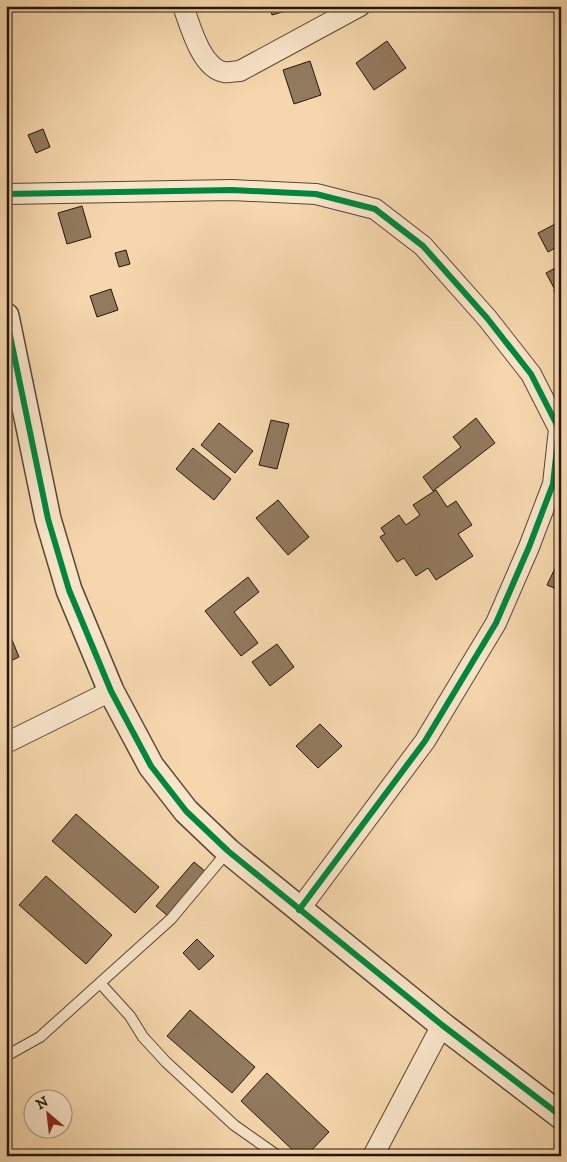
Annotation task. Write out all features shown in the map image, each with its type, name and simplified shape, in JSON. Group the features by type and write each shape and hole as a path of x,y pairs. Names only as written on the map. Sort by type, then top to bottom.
{"street":[{"path":"183,6 200,50 211,65 224,72 240,71 360,6"},
{"path":"6,194 232,190 316,194 375,209 423,246 487,318 531,374 560,429 553,484 529,547 496,624 425,741 299,910"},
{"path":"6,316 48,519 69,590 110,691 150,766 186,811 228,851 442,1025 561,1116"},
{"path":"6,743 110,691"},
{"path":"373,1156 442,1025"}],"lane":[{"path":"6,1056 40,1037 171,919 228,851"},
{"path":"100,983 130,1016 143,1037 166,1062 234,1125 278,1156"}],"building":[{"path":"270,6 303,6 272,15"},
{"path":"387,41 406,68 374,90 356,63"},
{"path":"310,61 321,95 294,104 283,70"},
{"path":"43,129 50,147 36,153 28,135"},
{"path":"82,206 91,237 67,244 58,213"},
{"path":"561,221 561,245 548,252 538,233"},
{"path":"126,250 130,264 119,267 115,253"},
{"path":"561,265 561,285 554,288 546,273"},
{"path":"561,286 561,304 554,290"},
{"path":"111,289 118,310 97,317 90,296"},
{"path":"476,418 495,443 433,491 423,477 461,447 453,437"},
{"path":"271,420 289,424 277,469 259,465"},
{"path":"219,423 253,451 235,473 201,445"},
{"path":"193,448 231,479 214,500 176,469"},
{"path":"436,490 447,507 456,501 472,525 458,534 473,556 436,580 428,568 416,576 404,558 397,562 380,537 385,534 381,528 399,515 406,525 420,515 413,505"},
{"path":"278,500 309,537 288,555 256,518"},
{"path":"561,556 561,591 547,585"},
{"path":"248,577 259,592 234,612 258,643 241,656 205,611"},
{"path":"6,625 19,657 6,663"},
{"path":"277,644 294,667 270,686 252,662"},
{"path":"320,724 342,746 318,768 296,746"},
{"path":"76,814 159,887 135,913 52,841"},
{"path":"194,862 206,872 168,916 156,906"},
{"path":"46,876 112,935 86,964 19,905"},
{"path":"197,939 214,956 199,970 183,953"},
{"path":"190,1010 255,1067 232,1093 167,1036"},
{"path":"267,1073 329,1132 306,1156 299,1156 241,1101"}],"cycle path":[{"path":"6,194 232,190 316,194 375,209 423,246 487,318 531,374 559,429 553,484 529,547 496,623 425,741 299,910"},
{"path":"6,316 48,519 69,590 111,691 151,766 186,811 228,851 442,1025 561,1116"}]}
